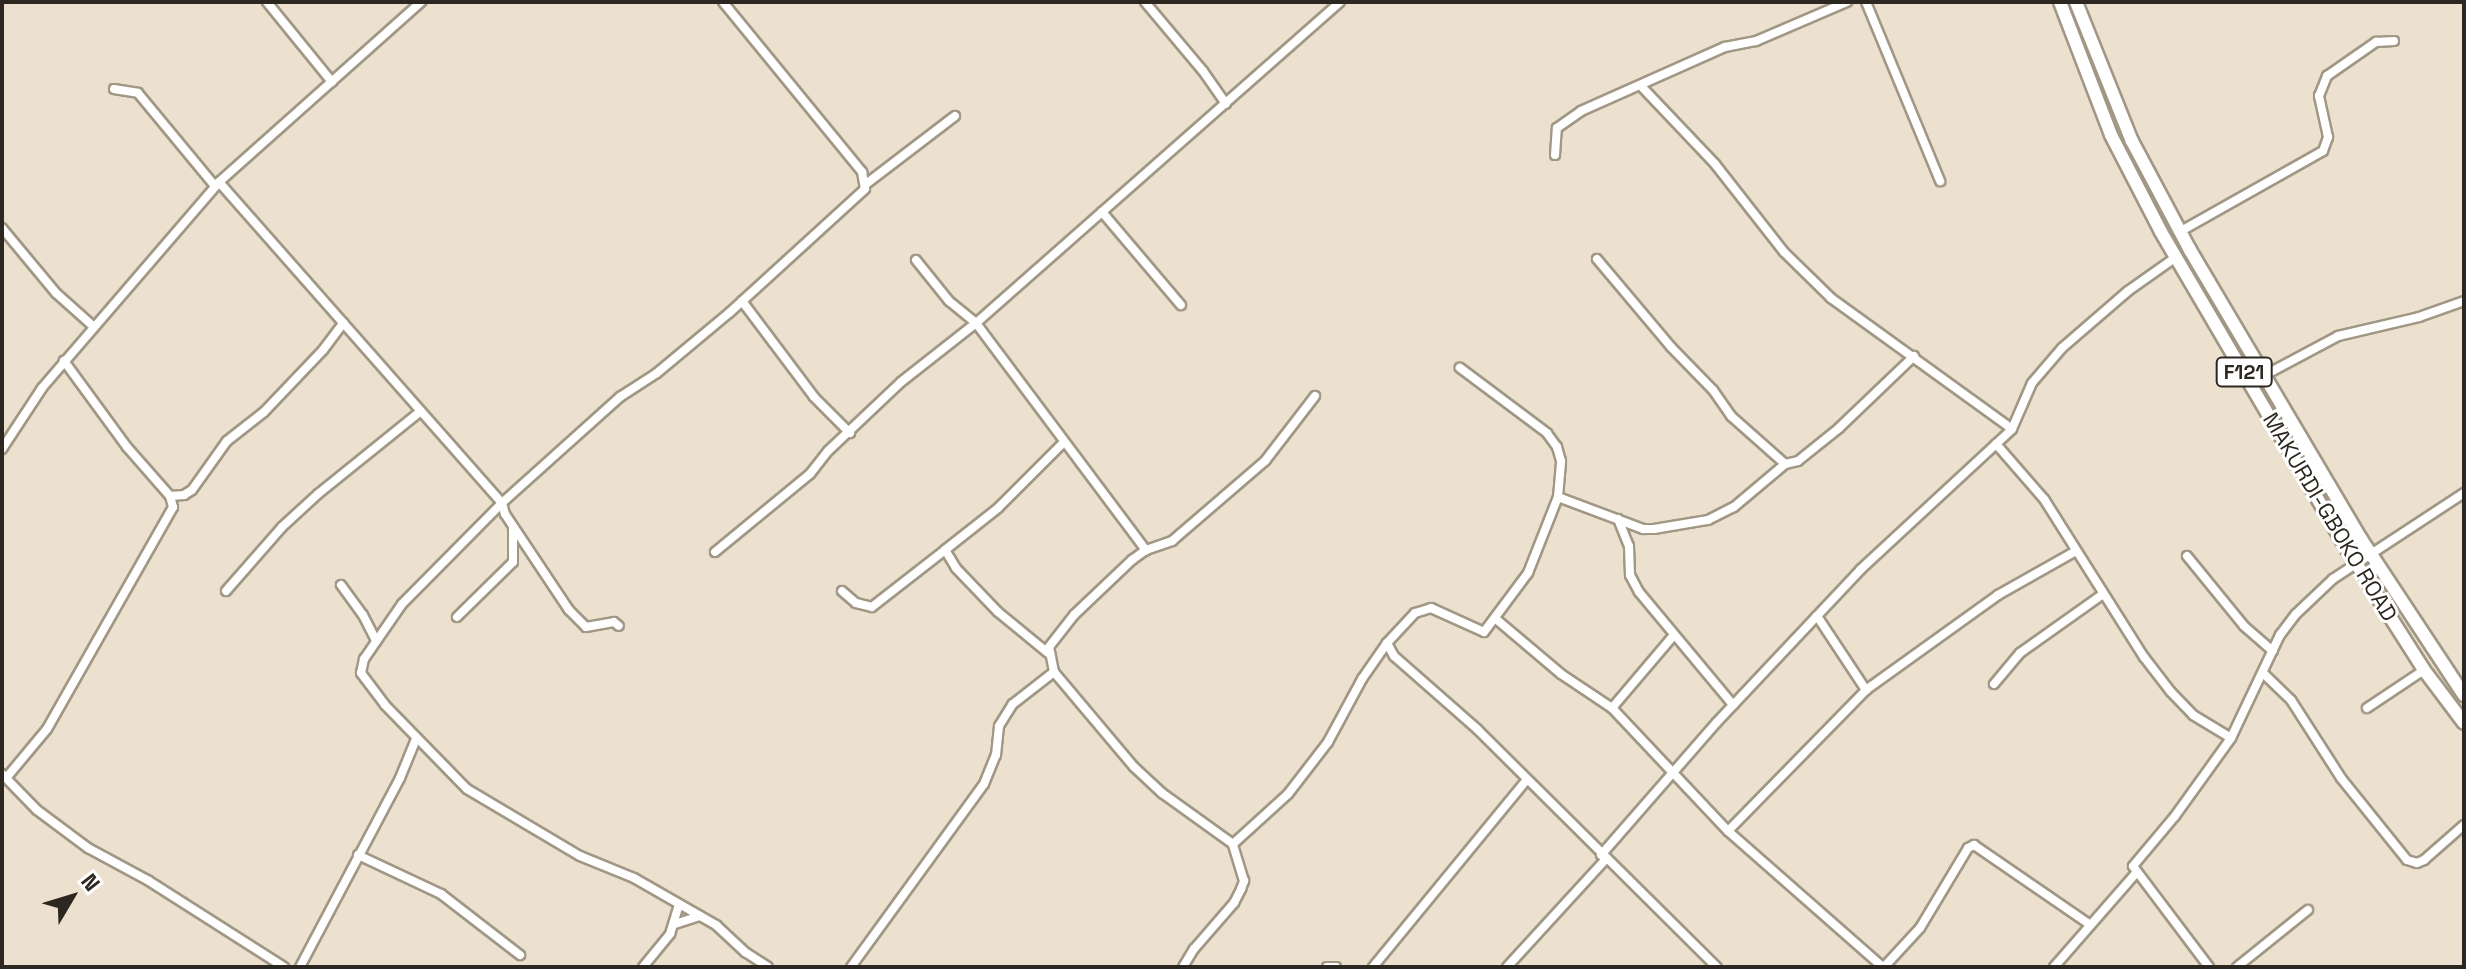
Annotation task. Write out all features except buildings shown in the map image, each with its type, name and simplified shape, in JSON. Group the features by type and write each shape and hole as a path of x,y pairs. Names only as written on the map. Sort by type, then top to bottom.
{"main road":[{"name":"MAKURDI-GBOKO ROAD","path":"2060,2 2111,135 2176,257 2357,565 2424,670 2464,723"},
{"name":"F121","path":"2076,2 2132,141 2181,231 2371,555 2464,695"}],"street":[{"path":"267,2 332,82"},
{"path":"2,449 64,361 217,184 264,138 421,2"},
{"path":"723,2 848,154 866,184"},
{"path":"1145,2 1226,104"},
{"path":"715,552 810,474 901,382 976,323 1340,2"},
{"path":"1555,155 1557,128 1581,111 1725,47 1756,41 1847,2"},
{"path":"1866,2 1940,181"},
{"path":"2181,231 2323,151 2328,137 2319,96 2327,76 2376,42 2394,41"},
{"path":"1641,86 1715,164 1793,261 1831,298 2012,429"},
{"path":"114,89 138,93 502,503 513,527 569,610 586,627 614,622 619,626"},
{"path":"768,967 700,916 634,878 580,856 467,789 416,739 361,673 364,659 402,604 502,503 620,397 657,373 742,301 858,196 866,184 955,116"},
{"path":"1102,212 1181,305"},
{"path":"2,228 56,293 94,327"},
{"path":"1507,967 1733,705 1860,570 2012,429 2032,383 2053,358 2088,324 2176,257"},
{"path":"1597,259 1671,347 1713,390 1731,416 1785,464"},
{"path":"916,260 949,301 976,323 1146,550"},
{"path":"742,301 814,397 850,433"},
{"path":"2265,375 2338,336 2419,317 2464,301"},
{"path":"170,496 184,495 192,490 227,441 264,412 323,350 343,323"},
{"path":"1558,497 1643,529 1708,520 1734,507 1785,464 1798,461 1839,428 1914,356"},
{"path":"64,361 127,447 170,496 173,507 47,729 4,775 37,810 88,848 149,881 284,967"},
{"path":"1233,844 1288,794 1328,742 1387,643 1426,607 1481,633 1496,619 1528,573 1558,497 1561,461 1553,439 1460,368"},
{"path":"1048,653 1055,635 1074,615 1146,550 1172,541 1265,461 1315,396"},
{"path":"226,591 282,527 421,411"},
{"path":"2,425 12,432"},
{"path":"842,591 856,603 872,607 998,508 1064,442"},
{"path":"1996,444 2044,499 2103,594 2171,692 2193,715 2231,738"},
{"path":"2209,967 2136,873 2133,866 2135,861 2175,816 2231,738 2273,651 2296,614 2333,579 2464,493"},
{"path":"1618,519 1629,546 1633,582 1673,636 1733,705"},
{"path":"457,617 513,562 513,527"},
{"path":"1629,546 1643,529"},
{"path":"945,550 956,568 998,612 1048,653 1054,672 1134,767 1162,793 1233,844 1244,881 1241,889 1234,903 1194,949 1183,967"},
{"path":"1728,831 1866,690 1998,595 2076,551"},
{"path":"2187,556 2244,626 2273,651"},
{"path":"341,585 363,615 376,641"},
{"path":"1994,684 2020,653 2103,594"},
{"path":"1817,616 1866,690"},
{"path":"1496,619 1561,674 1612,708 1728,831 1884,967 1920,928 1964,855 1974,845 2089,924"},
{"path":"1612,708 1673,636"},
{"path":"1387,643 1394,656 1477,729 1526,781 1717,967"},
{"path":"1374,662 1394,656"},
{"path":"2367,708 2424,670"},
{"path":"851,967 984,784 996,755 999,726 1013,704 1054,672"},
{"path":"2263,673 2291,700 2341,778 2407,860 2417,863 2424,860 2464,825"},
{"path":"300,967 400,778 416,739"},
{"path":"1373,967 1526,781"},
{"path":"358,855 441,894 520,955"},
{"path":"2054,967 2136,873"},
{"path":"643,967 675,924 679,904"},
{"path":"2237,967 2308,910"},
{"path":"675,924 700,916"},
{"path":"1327,967 1336,967"}]}
